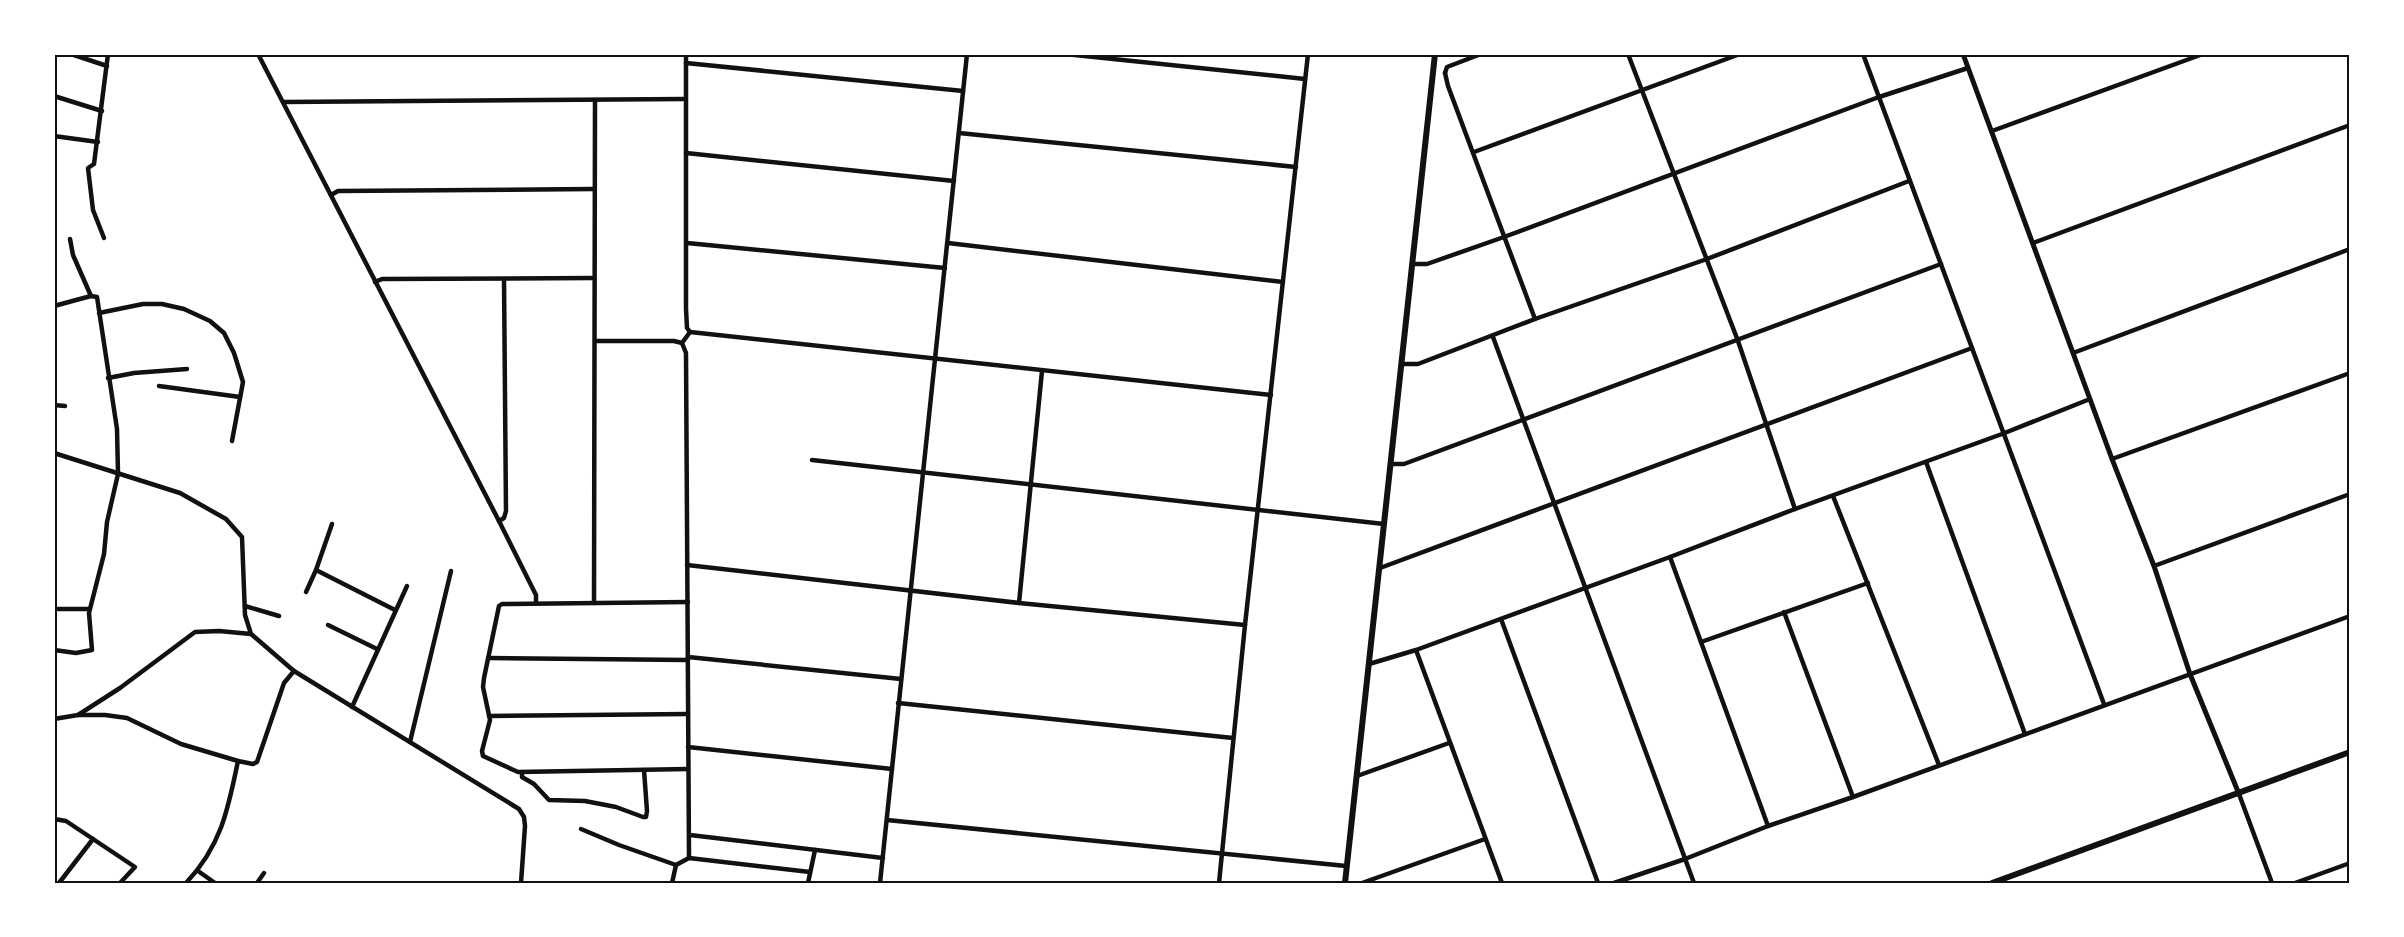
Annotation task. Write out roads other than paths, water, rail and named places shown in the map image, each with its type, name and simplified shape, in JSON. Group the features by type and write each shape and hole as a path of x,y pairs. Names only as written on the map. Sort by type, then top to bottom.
{"main road":[{"path":"1345,883 1435,54"},
{"path":"1992,883 2350,752"}],"street":[{"path":"71,54 107,66"},
{"path":"104,238 93,210 88,168 94,164 98,142 108,54"},
{"path":"258,54 499,520 536,595 536,602"},
{"path":"686,54 686,309 687,328 690,332"},
{"path":"880,883 968,54"},
{"path":"1065,54 1305,80"},
{"path":"1219,883 1308,54"},
{"path":"1481,54 1447,67 1445,73 1535,319"},
{"path":"1628,54 1738,341 1794,509"},
{"path":"1473,152 1740,54"},
{"path":"1863,54 2104,704"},
{"path":"1964,54 2112,459 2154,566 2190,674 2272,883"},
{"path":"1992,131 2203,54"},
{"path":"686,63 963,91"},
{"path":"1412,264 1428,264 1879,97 1968,68"},
{"path":"1432,72 1445,73"},
{"path":"54,96 102,111"},
{"path":"284,102 685,99"},
{"path":"594,603 595,100"},
{"path":"2033,243 2350,125"},
{"path":"959,133 1296,167"},
{"path":"54,136 98,142"},
{"path":"686,153 954,181"},
{"path":"1401,364 1419,364 1535,319 1707,259 1909,181"},
{"path":"331,195 338,191 594,189"},
{"path":"70,239 73,255 91,296"},
{"path":"687,243 945,268"},
{"path":"948,243 1283,282"},
{"path":"2073,353 2350,249"},
{"path":"1390,464 1404,464 1941,264"},
{"path":"375,282 382,279 594,278"},
{"path":"499,520 504,518 506,511 504,279"},
{"path":"54,306 91,296 97,297 117,429 118,474 107,522 104,554 89,609 92,650 76,653 54,650"},
{"path":"99,314 143,304 162,304 184,309 210,321 224,333 234,352 243,382 232,441"},
{"path":"682,343 690,332"},
{"path":"690,332 1271,395"},
{"path":"1492,337 1694,883"},
{"path":"595,340 674,340 682,343 686,353 689,858"},
{"path":"1380,568 1972,348"},
{"path":"108,378 135,373 187,369"},
{"path":"1019,603 1042,371"},
{"path":"2112,459 2350,373"},
{"path":"159,386 240,397"},
{"path":"1369,664 1416,650 1670,557 2090,399"},
{"path":"54,405 65,406"},
{"path":"54,453 180,493 226,519 242,537 245,606 251,634"},
{"path":"812,460 1384,524"},
{"path":"1926,462 2025,734"},
{"path":"2154,566 2350,494"},
{"path":"1833,496 1939,765"},
{"path":"306,592 332,524"},
{"path":"1670,557 1768,826"},
{"path":"687,565 1019,603 1245,625"},
{"path":"316,570 395,610"},
{"path":"410,742 452,571"},
{"path":"1701,642 1868,583"},
{"path":"352,707 406,586"},
{"path":"688,602 536,602 506,603 499,606 483,687 489,724 482,751 483,756 512,771 522,772 688,769"},
{"path":"245,606 279,616"},
{"path":"54,609 89,609"},
{"path":"1784,612 1852,797"},
{"path":"1614,883 2350,616"},
{"path":"1501,619 1598,883"},
{"path":"328,626 377,649"},
{"path":"78,715 120,688 195,632 219,631 251,634 294,671 519,809 525,826 521,883"},
{"path":"1416,650 1502,883"},
{"path":"488,658 688,658 901,679"},
{"path":"54,719 78,715 127,718 181,744 253,764 257,762 284,683 294,671"},
{"path":"898,703 1233,738"},
{"path":"489,716 688,714"},
{"path":"1357,776 1449,743"},
{"path":"688,747 892,769"},
{"path":"186,883 198,871 224,824 238,761"},
{"path":"522,772 522,777 534,784 549,800 585,801 616,807 646,817 644,770"},
{"path":"54,819 66,821 135,867 120,883"},
{"path":"886,820 1346,866"},
{"path":"581,829 676,866"},
{"path":"690,835 883,858"},
{"path":"54,876 60,882 93,839"},
{"path":"1362,883 1485,839"},
{"path":"808,883 815,849"},
{"path":"672,883 676,866 689,858 810,872"},
{"path":"2295,883 2350,863"},
{"path":"198,871 215,883"},
{"path":"257,883 264,873"}]}
